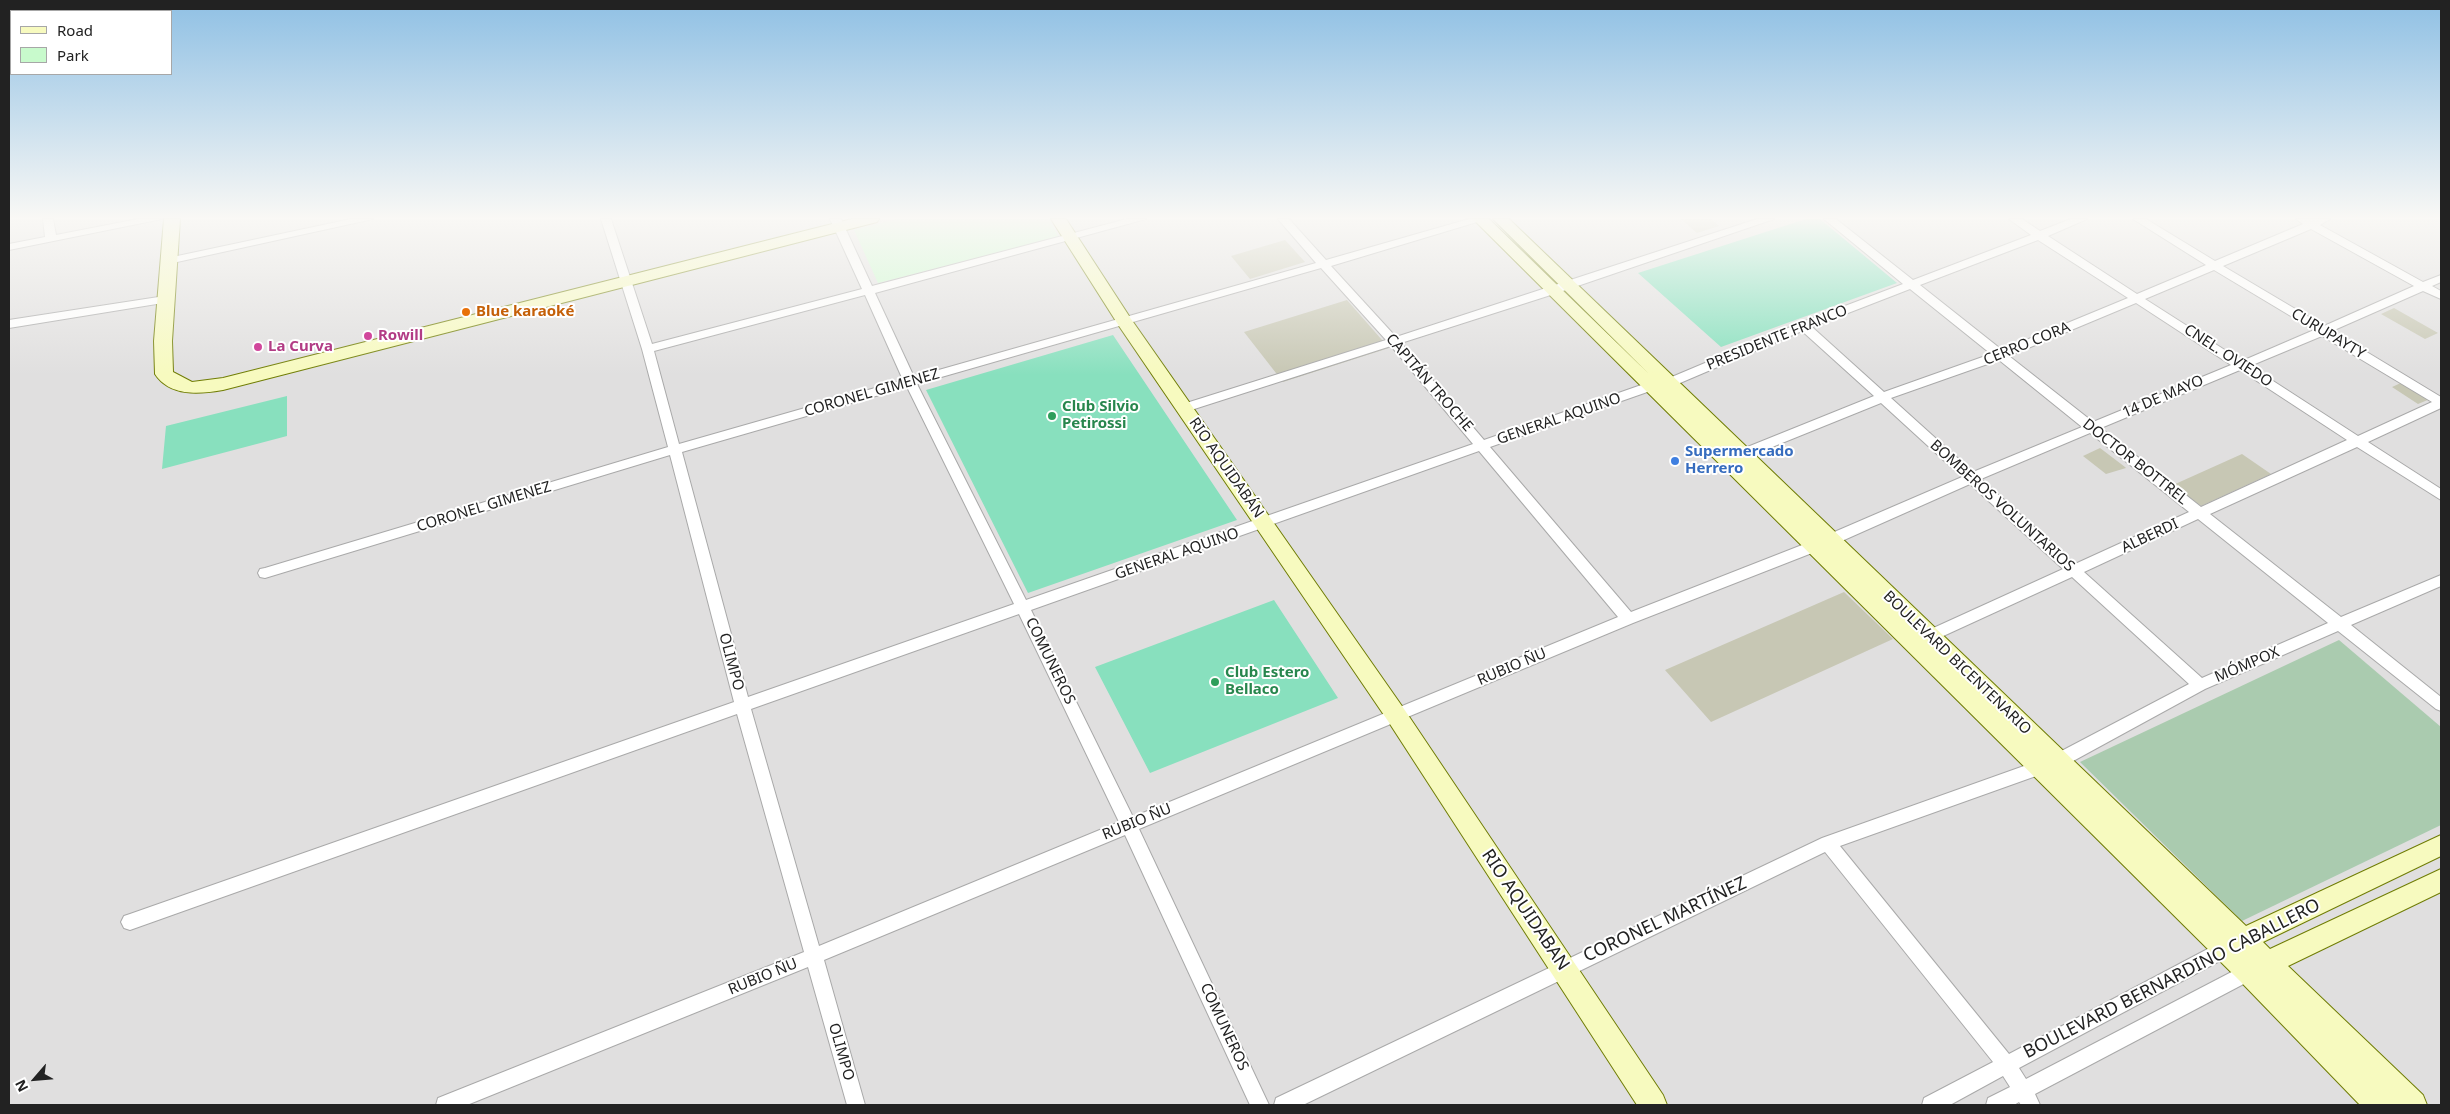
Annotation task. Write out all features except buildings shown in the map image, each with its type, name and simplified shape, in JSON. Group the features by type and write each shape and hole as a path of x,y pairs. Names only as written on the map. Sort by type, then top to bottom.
{"main road":[{"path":"167,271 164,374 176,385 194,388 223,384 669,271"},
{"name":"RIO AQUIDABÁN","path":"1092,271 1396,716"},
{"name":"BOULEVARD BICENTENARIO","path":"1540,271 1660,385 2258,968 2413,1105"},
{"name":"BOULEVARD BICENTENARIO","path":"1545,271 1560,288"},
{"name":"RIO AQUIDABAN","path":"1396,716 1653,1105"},
{"name":"BOULEVARD BERNARDINO CABALLERO","path":"2233,944 2441,845"},
{"name":"BOULEVARD BERNARDINO CABALLERO","path":"2258,968 2441,880"},
{"name":"BOULEVARD BICENTENARIO","path":"2258,968 2379,1105"}],"street":[{"name":"OLIMPO","path":"622,271 648,349 673,450 742,704 856,1105"},
{"name":"COMUNEROS","path":"859,271 910,382 1024,608 1129,825 1260,1105"},
{"path":"648,349 945,271"},
{"name":"CORONEL GIMENEZ","path":"265,573 673,450 1300,271"},
{"name":"CAPITÁN TROCHE","path":"1330,271 1483,445 1628,619"},
{"path":"1184,408 1612,271"},
{"name":"DOCTOR BOTTREL","path":"1893,271 2441,705"},
{"name":"PRESIDENTE FRANCO","path":"1660,385 1804,326 1947,271"},
{"name":"CNEL. OVIEDO","path":"2096,271 2441,495"},
{"name":"CERRO CORA","path":"1734,457 1882,397 2001,355 2198,271"},
{"name":"CURUPAYTY","path":"2225,271 2441,402"},
{"path":"2395,271 2441,296"},
{"name":"14 DE MAYO","path":"1822,543 1971,478 2424,287 2441,278"},
{"path":"9,324 165,300"},
{"name":"BOMBEROS VOLUNTARIOS","path":"1804,326 2200,685"},
{"name":"GENERAL AQUINO","path":"130,922 742,704 1024,608 1483,445 1660,385"},
{"name":"ALBERDI","path":"1921,640 2075,572 2441,402"},
{"name":"RUBIO ÑU","path":"445,1105 814,956 1628,619 1822,543"},
{"name":"MÓMPOX","path":"2049,765 2200,685 2441,580"},
{"name":"CORONEL MARTÍNEZ","path":"1283,1105 1564,968 1828,843 2049,765"},
{"path":"1828,843 2007,1065 2026,1098"},
{"name":"BOULEVARD BERNARDINO CABALLERO","path":"1932,1105 2233,944"},
{"name":"BOULEVARD BERNARDINO CABALLERO","path":"1995,1105 2026,1098 2258,968"}],"shaded area":[{"path":"9,271 2441,271 2441,1105 9,1105"},
{"path":"1243,271 1276,271 1250,279"},
{"path":"1347,300 1389,348 1283,382 1244,332"},
{"path":"2394,308 2438,333 2425,339 2381,314"},
{"path":"2403,382 2430,399 2418,404 2392,387"},
{"path":"2100,448 2126,468 2106,474 2083,456"},
{"path":"2242,454 2271,474 2201,506 2173,485"},
{"path":"1844,592 1893,639 1711,722 1665,670"}],"green space":[{"path":"873,271 925,271 878,283"},
{"path":"1644,271 1883,271 1897,283 1721,347 1638,273"},
{"path":"1113,335 1237,520 1028,593 926,390"},
{"path":"287,396 287,436 162,469 166,426"},
{"name":"Club Estero Bellaco","path":"1274,600 1338,698 1150,773 1095,667"},
{"path":"2339,640 2441,727 2441,825 2242,921 2080,762"}],"place":[{"name":"Blue karaoké","path":"466,312"},
{"name":"Rowill","path":"368,336"},
{"name":"La Curva","path":"258,347"},
{"name":"Club Silvio Petirossi","path":"1052,416"},
{"name":"Supermercado Herrero","path":"1675,461"},
{"name":"Club Estero Bellaco","path":"1215,682"}]}
